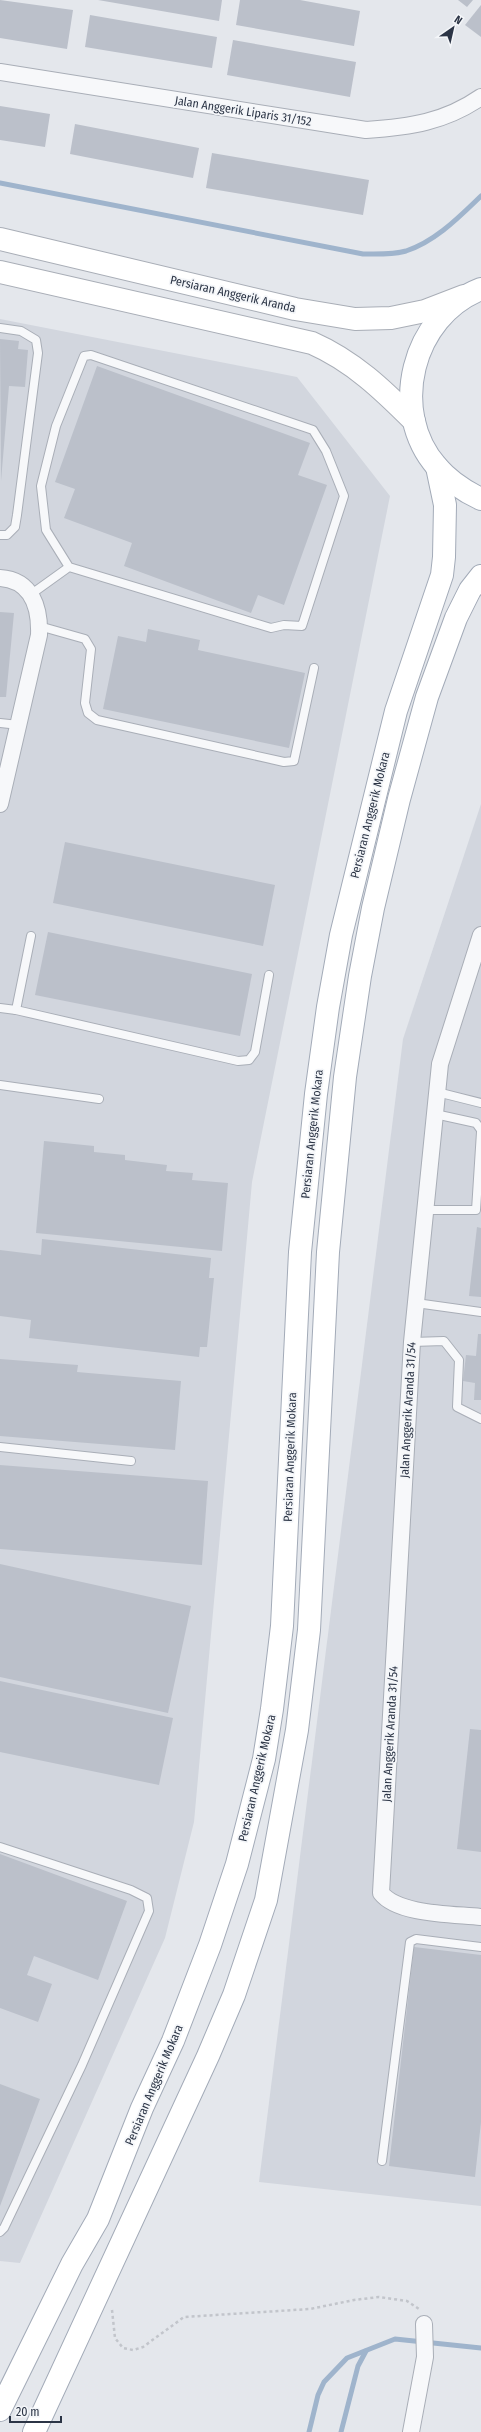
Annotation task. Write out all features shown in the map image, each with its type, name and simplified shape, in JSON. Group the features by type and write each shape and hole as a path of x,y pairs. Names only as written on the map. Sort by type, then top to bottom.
{"main road":[{"name":"Persiaran Anggerik Aranda","path":"0,239 295,309 355,319 390,318 424,311 473,292"},
{"path":"0,272 312,343 336,354 360,371 414,421"},
{"path":"473,292 435,323 418,353 411,387 414,421 424,448 437,467 460,488 481,499"},
{"name":"Persiaran Anggerik Mokara","path":"0,2410 72,2264 98,2219 142,2108 173,2041 210,1945 237,1864 264,1759 272,1709 282,1626 300,1252 316,1094 328,1007 344,920 396,711 442,576 444,557 445,504 437,467"},
{"name":"Persiaran Anggerik Mokara","path":"34,2432 208,2056 234,1994 266,1900 298,1730 309,1630 328,1252 345,1077 360,976 373,908 427,697 456,618 470,590 481,576"}],"street":[{"name":"Jalan Anggerik Liparis 31/152","path":"0,72 366,130 395,128 428,122 458,112 481,97"},
{"path":"0,578 19,583 30,591 30,595 40,616 19,725 0,804"},
{"name":"Jalan Anggerik Aranda 31/54","path":"481,935 448,1035 440,1064 437,1092 412,1342 381,1893 400,1907 481,1918"},
{"path":"411,2432 425,2356 424,2324"}],"lane":[{"path":"0,328 21,331 36,340 38,353 15,527 7,535 0,535"},
{"path":"92,354 313,430 326,451 344,496 302,626 284,625 271,628 69,567 46,530 41,486 56,426 84,356 92,354"},
{"path":"30,595 69,567"},
{"path":"39,626 85,639 91,649 85,703 88,713 97,720 284,762 294,761 314,668"},
{"path":"0,723 19,725"},
{"path":"16,1010 31,936"},
{"path":"0,1008 16,1010 238,1061 249,1060 255,1052 269,975"},
{"path":"0,1085 99,1099"},
{"path":"437,1092 481,1103"},
{"path":"425,1210 479,1211 481,1131 476,1123 435,1114"},
{"path":"416,1303 481,1312"},
{"path":"412,1342 444,1341 459,1360 457,1407 481,1419"},
{"path":"0,1447 132,1461"},
{"path":"0,1847 130,1890 147,1898 149,1912 82,2065 4,2228 0,2232"},
{"path":"382,2161 410,1942 416,1939 481,1947"}],"path":[{"path":"112,2304 115,2338 123,2348 133,2350 143,2347 184,2318 310,2309 354,2300 379,2297 416,2305 422,2312 424,2324"}],"shaded area":[{"path":"0,319 297,377 390,496 252,1182 194,1822 165,1938 20,2263 0,2261"},
{"path":"481,804 481,2206 259,2182 403,1039"}],"building":[{"path":"0,0 73,10 67,49 0,38"},
{"path":"98,0 222,0 219,21"},
{"path":"240,0 300,0 360,11 354,46 236,25"},
{"path":"458,0 473,0 467,7"},
{"path":"481,5 481,37 465,25"},
{"path":"90,15 217,37 212,68 85,47"},
{"path":"233,40 356,62 350,97 227,75"},
{"path":"0,106 50,114 45,147 0,140"},
{"path":"75,124 199,148 193,178 70,154"},
{"path":"212,153 369,180 363,215 206,188"},
{"path":"0,339 19,341 18,349 28,350 25,387 9,386 1,481"},
{"path":"97,366 310,443 298,475 327,485 284,605 258,595 251,613 124,566 132,543 64,518 75,489 55,482"},
{"path":"0,612 14,613 6,697 0,697"},
{"path":"148,629 200,640 198,650 305,673 289,748 103,709 118,636 146,642"},
{"path":"65,842 275,885 263,946 53,903"},
{"path":"48,932 252,974 240,1036 35,995"},
{"path":"44,1141 94,1146 94,1152 125,1155 125,1160 167,1165 166,1171 193,1173 192,1180 228,1183 222,1251 36,1233"},
{"path":"477,1227 481,1228 481,1297 469,1296"},
{"path":"42,1239 211,1258 209,1278 214,1278 207,1347 200,1347 199,1357 29,1338 31,1320 0,1316 0,1250 41,1255"},
{"path":"478,1334 481,1334 481,1400 474,1400 475,1383 463,1381 466,1355 476,1356"},
{"path":"0,1359 78,1365 77,1372 181,1381 175,1450 0,1436"},
{"path":"0,1465 208,1481 202,1565 0,1549"},
{"path":"0,1564 191,1606 168,1713 0,1677"},
{"path":"0,1681 173,1718 159,1785 0,1752"},
{"path":"470,1729 481,1730 481,1852 457,1849"},
{"path":"0,1854 127,1901 98,1980 34,1956 27,1975 52,1984 38,2022 0,2008"},
{"path":"414,1947 481,1955 481,2122 475,2177 389,2166"},
{"path":"0,2084 40,2099 0,2206"}],"waterway":[{"path":"0,183 363,254 396,253 417,247 446,228 481,196"},
{"path":"309,2432 318,2395 324,2382 347,2358 395,2339 481,2348"},
{"path":"341,2432 358,2366 366,2351"}]}
